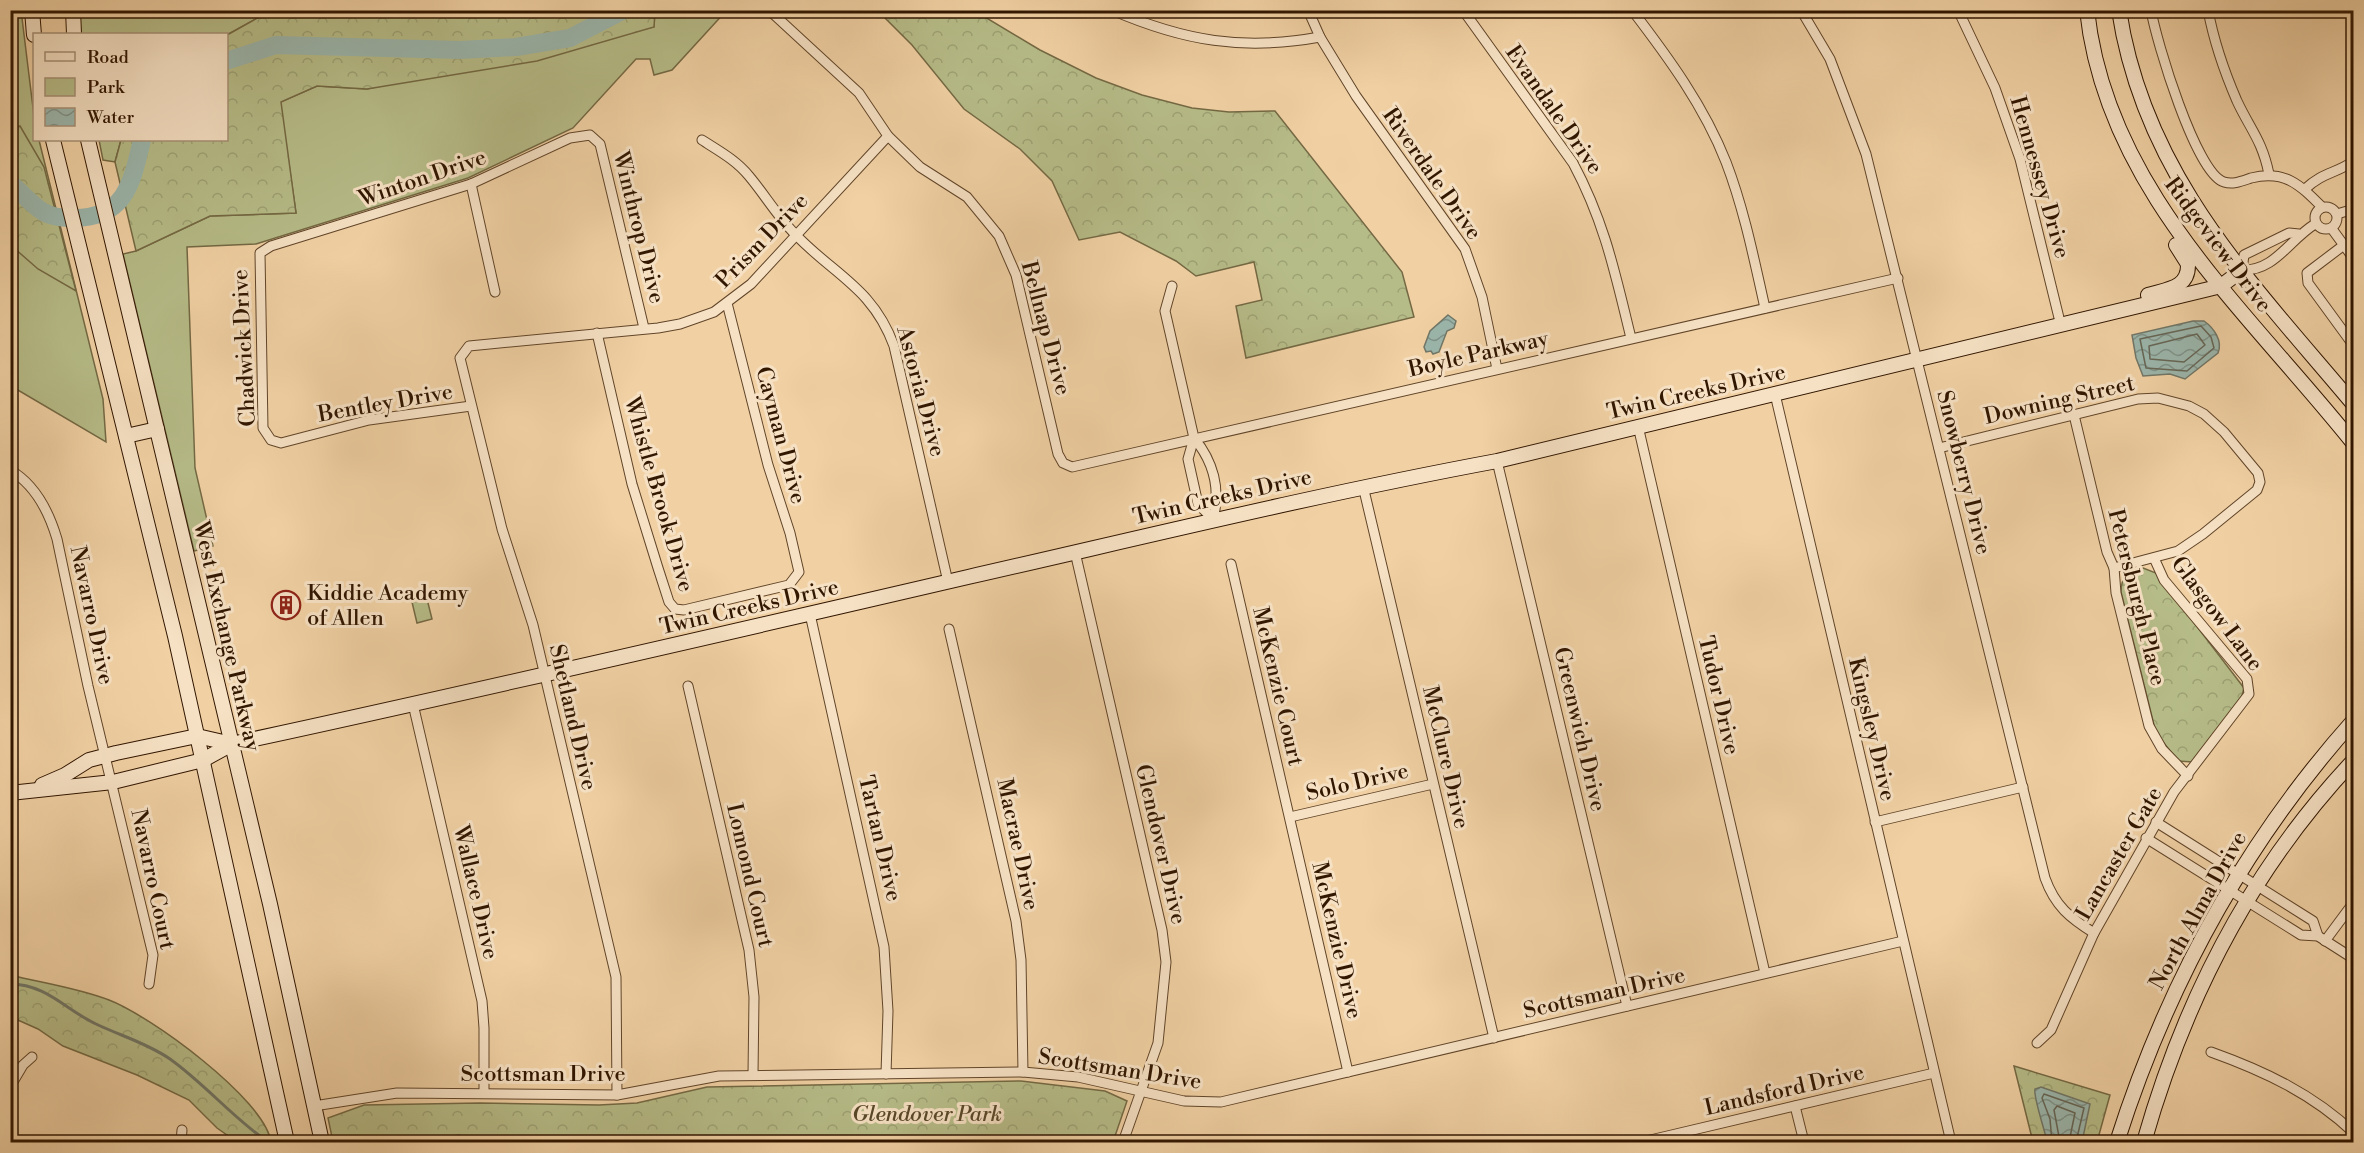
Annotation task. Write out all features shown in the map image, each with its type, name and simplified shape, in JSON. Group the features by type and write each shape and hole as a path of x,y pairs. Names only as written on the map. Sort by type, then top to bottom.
{"main road":[{"path":"32,10 34,33"},
{"path":"73,10 74,33"},
{"name":"Ridgeview Drive","path":"2088,10 2098,66 2116,120 2156,200 2186,243 2354,444"},
{"name":"Ridgeview Drive","path":"2119,10 2137,89 2165,156 2203,220 2354,405"},
{"path":"2066,325 2092,311 2178,286 2187,274 2186,258 2148,206 2129,169 2116,120"},
{"path":"53,141 203,760 287,1143"},
{"name":"West Exchange Parkway","path":"88,141 270,904 322,1143"},
{"path":"2221,286 2242,270"},
{"name":"Twin Creeks Drive","path":"10,793 35,788 112,782 203,760 232,744 810,614 1213,519 1363,486 1497,461 2221,286"},
{"path":"126,436 157,429"},
{"name":"North Alma Drive","path":"2117,1143 2138,1078 2165,1010 2197,944 2238,873 2290,796 2354,720"},
{"name":"Twin Creeks Drive","path":"35,788 65,775 89,760 105,756 197,736 232,744"},
{"name":"North Alma Drive","path":"2144,1143 2186,1018 2247,902 2301,823 2354,760"}],"street":[{"name":"Bellnap Drive","path":"769,10 859,93 888,136 920,167 967,197 999,236 1016,275 1058,454 1066,465"},
{"path":"1112,10 1167,32 1222,43 1270,44 1320,37"},
{"name":"Riverdale Drive","path":"1308,10 1320,37 1361,105 1465,249 1482,297 1497,369"},
{"name":"Evandale Drive","path":"1463,10 1573,163 1585,184 1605,232 1631,338"},
{"path":"1632,10 1668,58 1710,126 1726,162 1752,247 1765,308"},
{"name":"Snowberry Drive","path":"1801,10 1830,59 1866,154 2050,893 2062,910 2094,933"},
{"name":"Hennessey Drive","path":"1958,10 1995,88 2020,159 2066,325"},
{"path":"2151,10 2170,82 2191,132 2212,172 2221,181 2231,183 2269,174 2285,177 2305,189 2322,207 2331,208 2337,214"},
{"path":"2208,10 2218,56 2238,103 2264,150 2269,174"},
{"name":"Winton Drive","path":"260,253 271,246 471,184 570,138 586,135 594,137"},
{"name":"Prism Drive","path":"462,353 469,346 680,324 714,312 751,284 888,136"},
{"name":"Winthrop Drive","path":"594,137 600,144 645,328"},
{"name":"Astoria Drive","path":"702,140 732,159 748,175 795,234 859,288 876,309 889,333 948,582"},
{"path":"2305,189 2326,172 2342,169 2354,160"},
{"path":"471,184 495,292"},
{"path":"2315,224 2314,213 2322,207"},
{"path":"2337,214 2354,209"},
{"path":"2332,229 2337,214"},
{"path":"2299,234 2289,233 2244,255 2242,270 2256,270 2291,246 2299,234 2315,224"},
{"path":"2315,224 2323,229 2332,229"},
{"path":"2332,229 2354,259"},
{"path":"2343,245 2307,273 2308,283 2354,346"},
{"name":"Chadwick Drive","path":"260,253 263,428 272,440"},
{"name":"Boyle Parkway","path":"1066,465 1080,465 1898,278"},
{"path":"1172,286 1165,311 1194,438 1208,455 1218,500 1213,519"},
{"name":"Cayman Drive","path":"727,303 768,465 800,566 797,577"},
{"name":"Whistle Brook Drive","path":"597,333 632,484 672,606 684,610 789,585 797,577"},
{"name":"Shetland Drive","path":"462,353 461,363 471,406 502,529 533,625 616,976 618,1095"},
{"name":"Kingsley Drive","path":"1775,394 1951,1143"},
{"name":"Downing Street","path":"1939,448 2138,399 2158,398 2189,405 2204,414 2224,432 2258,473 2260,482 2257,490 2192,542 2178,551 2154,558"},
{"name":"Bentley Drive","path":"272,440 281,443 369,420 471,406"},
{"name":"Petersburgh Place","path":"2074,415 2107,552 2114,568 2116,593 2149,726 2162,749 2188,776"},
{"name":"Tudor Drive","path":"1638,426 1765,973"},
{"path":"1194,438 1188,459 1190,470 1198,504 1213,519"},
{"name":"Greenwich Drive","path":"1497,461 1627,1006"},
{"name":"Navarro Drive","path":"10,470 32,489 50,516 112,782"},
{"name":"McClure Drive","path":"1363,486 1494,1038"},
{"name":"Glendover Drive","path":"1075,552 1162,930 1166,962 1163,1012 1158,1043 1123,1143"},
{"path":"2114,568 2154,558"},
{"name":"Glasgow Lane","path":"2154,558 2163,580 2247,679 2249,691"},
{"name":"McKenzie Court","path":"1231,564 1290,817"},
{"name":"Tartan Drive","path":"810,614 884,947 888,1011 886,1074"},
{"name":"Macrae Drive","path":"949,628 1016,921 1022,960 1023,1072"},
{"name":"Lomond Court","path":"688,686 749,950 754,997 753,1076"},
{"name":"Lancaster Gate","path":"2037,1043 2051,1030 2094,933 2146,838 2174,792 2245,702 2249,691"},
{"name":"Wallace Drive","path":"413,704 482,1001 484,1092"},
{"name":"Navarro Court","path":"112,782 153,955 149,984"},
{"name":"Solo Drive","path":"1290,817 1433,783"},
{"path":"1875,822 2023,787"},
{"name":"McKenzie Drive","path":"1290,817 1348,1072"},
{"path":"2156,822 2313,921 2321,938"},
{"path":"2146,838 2301,935 2321,938 2354,959"},
{"path":"2321,938 2354,902"},
{"name":"Scottsman Drive","path":"314,1106 397,1093 618,1095 703,1078 1023,1072 1078,1077 1184,1101 1221,1102 1903,941"},
{"path":"2211,1053 2294,1088 2318,1103 2354,1133"},
{"path":"10,1087 22,1065 32,1056"},
{"name":"Landsford Drive","path":"1642,1143 1659,1141 1934,1073"},
{"path":"1795,1106 1804,1143"},
{"path":"182,1130 182,1143"}],"green space":[{"path":"21,10 33,108 33,141 39,141 103,399 106,442 11,386 10,11"},
{"path":"270,10 655,11 654,27 537,61 367,89 317,86 281,102 296,213 210,216 136,251 115,162 121,141 228,141 228,34"},
{"path":"79,11 270,11 228,34 81,33"},
{"path":"655,11 726,11 672,70 654,75 650,59 636,59 573,128 468,178 256,244 187,247 195,468 213,546 194,551 123,254 136,251 210,216 296,213 280,102 317,86 367,89 654,27"},
{"path":"878,11 975,11 1040,50 1096,78 1142,95 1192,108 1229,112 1275,111 1402,272 1414,317 1246,358 1236,306 1262,300 1254,262 1196,276 1176,261 1120,232 1079,240 1052,181 1020,149 964,109 912,45"},
{"path":"20,126 44,167 76,291 38,269 14,248 15,226 10,217 11,129"},
{"path":"99,141 121,141 115,162 103,160"},
{"path":"2143,568 2156,573 2244,688 2242,696 2193,762 2178,761 2156,733 2121,592 2124,578 2133,571"},
{"path":"427,599 432,619 417,623 412,602"},
{"path":"10,975 73,989 109,1000 150,1022 203,1060 228,1082 264,1124 271,1142 237,1142 217,1128 189,1100 137,1075 63,1046 38,1029 11,1017"},
{"path":"2014,1066 2110,1095 2097,1142 2033,1142"},
{"name":"Glendover Park","path":"1021,1081 1105,1091 1127,1101 1113,1142 333,1142 328,1118 364,1105 480,1103 599,1105 637,1103 707,1087"}],"water":[{"path":"1448,315 1456,321 1454,328 1447,331 1439,352 1433,354 1431,351 1426,352 1424,347 1430,331"},
{"path":"2193,321 2204,321 2211,327 2218,339 2218,353 2185,379 2170,374 2143,376 2136,358 2132,335"},
{"path":"2041,1087 2090,1104 2082,1142 2047,1142 2035,1093 2035,1089"},
{"path":"459,1135 483,1142 434,1142 445,1137"}],"waterway":[{"path":"228,60 276,45 460,50 516,47 570,38 624,10"},
{"path":"10,183 49,215 70,218 105,212 124,195 130,183 142,141"},
{"path":"10,984 23,985 45,993 96,1024 161,1053 268,1142"}],"place":[{"name":"Kiddie Academy of Allen","path":"286,605"}]}
